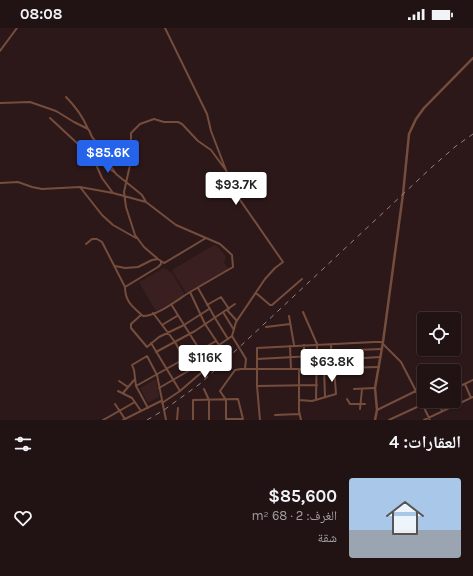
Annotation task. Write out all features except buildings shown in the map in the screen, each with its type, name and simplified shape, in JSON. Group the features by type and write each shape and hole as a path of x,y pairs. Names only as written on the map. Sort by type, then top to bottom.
{"street":[{"path":"0,51 17,28"},
{"path":"165,28 207,114 226,170 238,197 283,262 275,268 256,293 237,321 232,336 219,345"},
{"path":"375,420 377,410 375,388 383,343 405,178 409,134 416,119 424,108 473,58"},
{"path":"66,97 85,121 92,137 105,153 116,174"},
{"path":"0,103 30,102 56,111 89,130"},
{"path":"50,118 93,158 142,195 146,202"},
{"path":"137,239 130,224 124,196 130,165 132,133 140,124 154,119 182,124 198,141 211,150 226,170"},
{"path":"93,158 100,173 113,193"},
{"path":"0,184 18,182 42,189 80,187 113,193 146,202 176,225 220,244 232,255 233,267 171,304 153,313 144,316 141,315 131,324 131,328 146,346 164,334 184,325 209,309"},
{"path":"80,187 102,215 113,225 137,239 164,263 206,238"},
{"path":"86,244 92,239 100,241 115,266 125,288 125,294 129,305 138,310 141,315"},
{"path":"115,266 125,268 138,267 152,260 158,259"},
{"path":"125,288 158,267 161,264 161,261"},
{"path":"256,293 272,305 302,279"},
{"path":"198,288 207,306 228,338"},
{"path":"115,404 124,420 162,402 180,391 224,353 205,324 190,292"},
{"path":"207,306 221,297 237,321"},
{"path":"171,304 177,316 206,360"},
{"path":"156,352 190,334 235,304"},
{"path":"223,312 234,330"},
{"path":"303,312 317,344 316,400"},
{"path":"153,313 175,342 190,370"},
{"path":"162,325 177,316"},
{"path":"289,316 294,346"},
{"path":"266,327 291,324"},
{"path":"232,336 246,359 245,369"},
{"path":"136,386 216,341"},
{"path":"151,343 180,391"},
{"path":"260,420 257,386 257,348 317,344 383,343 401,362 416,391 377,410"},
{"path":"299,400 316,400 336,394 331,344"},
{"path":"304,345 304,369"},
{"path":"290,346 291,369"},
{"path":"160,388 206,360 221,348"},
{"path":"331,351 382,349"},
{"path":"148,408 136,386 132,364 145,356 148,357 157,374 166,420"},
{"path":"257,359 332,356"},
{"path":"332,360 381,357"},
{"path":"193,420 193,400 226,400 238,400 243,419 226,419 226,400 220,391 235,370 379,367"},
{"path":"298,369 299,414 301,420"},
{"path":"324,369 325,397"},
{"path":"123,393 135,379"},
{"path":"461,386 473,380"},
{"path":"119,381 128,387"},
{"path":"424,420 429,419 442,411 472,397 465,384"},
{"path":"257,386 317,385"},
{"path":"354,389 375,388"},
{"path":"204,389 209,400 209,420"},
{"path":"360,409 362,389"},
{"path":"118,391 131,397 141,411"},
{"path":"347,399 350,404 364,404"},
{"path":"103,420 135,402"},
{"path":"389,420 417,407"},
{"path":"177,420 178,408"},
{"path":"424,408 429,419"},
{"path":"275,414 299,414"}],"shaded area":[{"path":"214,245 218,247 226,257 224,263 229,269 186,293 172,270"},
{"path":"164,268 172,273 185,295 156,311 139,282"},
{"path":"156,379 159,397 148,403 140,388"}],"railway":[{"path":"147,420 164,410 201,383 432,167 456,146 473,134"}]}
